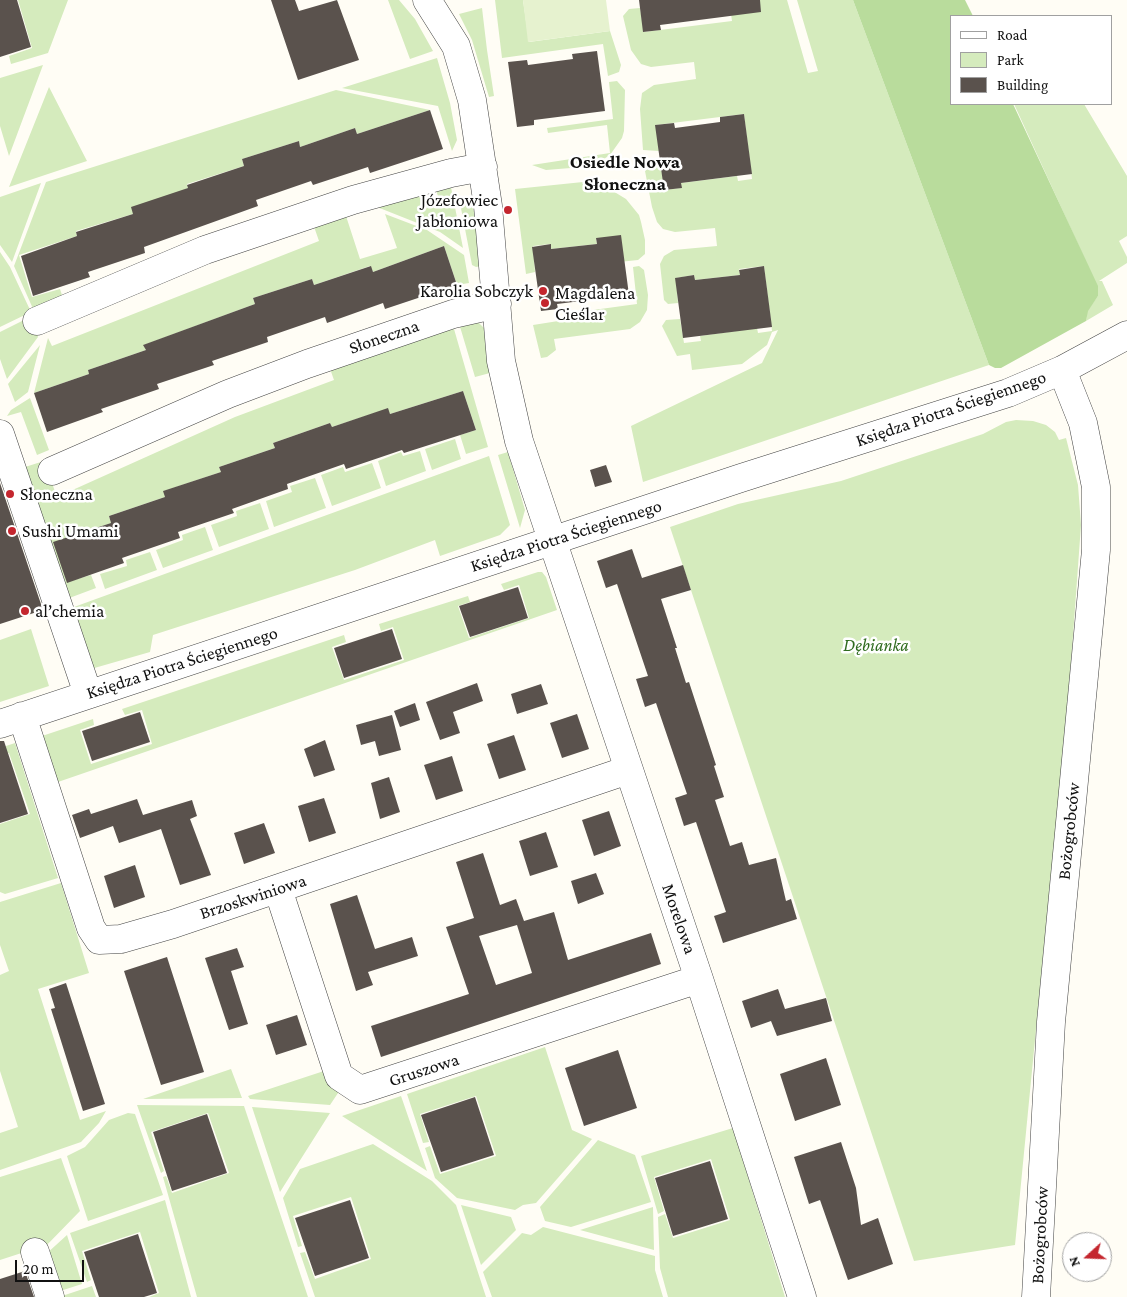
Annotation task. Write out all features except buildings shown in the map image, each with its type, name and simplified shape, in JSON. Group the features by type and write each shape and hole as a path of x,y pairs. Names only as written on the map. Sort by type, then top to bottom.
{"street":[{"path":"430,2 456,46 472,100 482,167 497,304 500,361 506,394 519,441 553,541"},
{"path":"37,321 205,250 354,200 482,167"},
{"name":"Słoneczna","path":"52,471 228,394 307,364 453,314 497,304"},
{"name":"Księdza Piotra Ściegiennego","path":"11,720 1008,393 1062,370 1127,336"},
{"name":"Bożogrobców","path":"1036,1297 1051,1022 1096,550 1096,487 1083,423 1062,370"},
{"path":"0,434 88,694"},
{"name":"Morelowa","path":"553,541 699,979 802,1297"},
{"name":"Brzoskwiniowa","path":"11,720 91,928 99,940 130,936 278,889 628,770"},
{"name":"Gruszowa","path":"278,889 339,1076 360,1090 699,979"},
{"path":"35,1252 50,1297"}],"green space":[{"path":"18,0 68,0 48,53 11,64 9,56 32,48"},
{"path":"388,0 399,0 415,19 433,51 410,59"},
{"path":"495,0 523,0 529,42 610,31 621,65 619,72 608,76 603,44 502,58"},
{"path":"523,0 606,0 610,31 528,42"},
{"path":"729,0 787,0 808,73 818,71 797,0 853,0 989,365 643,482 631,426 762,363 778,330 772,332 767,345 742,364 692,370 690,354 677,356 662,326 666,320 680,319 684,343 701,341 700,336 757,328 758,333 772,331 764,266 739,269 740,275 695,280 694,275 676,278 678,303 668,304 664,300 660,264 664,256 674,250 717,246 715,228 675,232 663,229 657,222 652,207 645,171 651,166 661,166 664,190 681,188 681,183 737,176 738,181 752,179 744,114 656,125 659,151 643,150 640,109 642,93 654,85 696,79 694,62 651,67 641,64 631,50 623,16 629,9 640,8 644,32 732,21"},
{"path":"853,0 965,0 972,15 950,15 950,105 1013,105 1098,286 1098,296 1088,311 1086,321 1001,368 989,365"},
{"path":"482,8 494,96 489,97 472,40 459,14"},
{"path":"437,58 450,103 457,140 452,151 438,106 342,88"},
{"path":"43,65 9,156 0,126 0,78"},
{"path":"617,81 625,90 624,131 622,138 610,155 596,164 583,167 546,170 532,165 610,153 607,125 548,133 547,128 613,119 609,82"},
{"path":"49,87 87,161 9,187"},
{"path":"336,90 430,110 357,134 355,128 300,147 299,141 242,159 244,166 187,184 188,188 133,214 76,231 77,236 19,255 32,297 60,289 63,298 34,311 14,266 46,182"},
{"path":"1014,105 1085,105 1127,176 1127,236 1119,241 1127,257 1127,263 1099,281 1102,281 1113,305 1086,321 1087,311 1098,296 1098,288"},
{"path":"583,182 603,185 626,199 639,215 645,240 645,254 638,260 619,262 596,239 597,244 551,249 550,244 533,246 535,272 526,274 515,189"},
{"path":"41,183 12,262 0,245 0,197"},
{"path":"434,183 451,187 463,248 440,232 377,207 421,194 425,208 440,203"},
{"path":"465,196 472,205 476,218 481,266 476,267 472,265 459,198"},
{"path":"385,214 427,230 464,255 469,283 457,285 444,246 373,272 370,266 314,285 312,279 253,298 255,304 144,345 146,350 88,370 89,374 34,393 48,338 52,346 319,241 311,218 346,216 360,259 397,248"},
{"path":"0,252 10,267 31,312 0,327"},
{"path":"639,266 644,270 648,295 647,310 640,322 630,329 554,339 556,350 547,357 541,358 533,325 571,319 571,313 637,304 633,267"},
{"path":"32,316 38,337 7,379 0,359 0,332"},
{"path":"458,320 477,321 486,330 490,373 475,377"},
{"path":"454,329 488,447 466,454 460,435 476,430 463,391 390,414 387,409 332,427 330,423 273,443 275,448 219,467 221,472 164,491 165,497 109,516 111,523 55,542 67,582 91,575 96,588 64,600 25,467 44,461 57,497 235,417 334,380 329,366 380,347"},
{"path":"40,345 28,392 15,402 8,384"},
{"path":"30,398 49,450 37,455 21,412 7,416 11,410"},
{"name":"Dębianka","path":"1016,420 1033,421 1046,425 1055,432 1059,440 1066,438 1078,485 1081,525 1069,691 1015,1245 914,1261 670,527 738,504 841,481 983,434 1006,422"},
{"path":"455,439 461,459 432,470 425,449"},
{"path":"420,451 426,471 386,486 378,461 401,452 403,456"},
{"path":"508,452 525,510 520,528 498,455"},
{"path":"489,456 510,525 500,535 440,556 435,540 355,570 153,635 150,652 84,671 63,611"},
{"path":"372,463 381,488 332,506 321,475 343,467 345,472"},
{"path":"315,478 326,508 274,527 266,501 292,492 290,486"},
{"path":"260,503 269,529 219,547 211,525 237,516 236,511"},
{"path":"205,527 213,550 163,568 156,550 183,540 182,535"},
{"path":"150,552 157,570 105,589 100,574 127,566 126,560"},
{"path":"542,572 546,577 557,610 58,782 42,736 93,719 94,725 80,730 91,764 152,744 142,710 125,715 122,709 344,635 346,642 332,647 344,680 404,660 393,627 381,631 379,624 468,596 470,602 458,606 469,638 529,618 519,585 504,590 501,584"},
{"path":"31,629 49,686 0,702 0,640"},
{"path":"15,743 58,878 5,894 0,892 0,824 30,814 9,753 0,756 0,748"},
{"path":"61,883 89,973 38,989 80,1120 106,1111 99,1123 81,1142 0,1170 0,1133 18,1127 0,1071 0,975 9,971 0,945 0,902"},
{"path":"545,1047 572,1130 592,1139 536,1203 523,1205 515,1210 457,1198 435,1178 425,1148 430,1146 440,1174 496,1156 476,1096 420,1114 429,1142 423,1143 407,1094"},
{"path":"231,1069 242,1098 143,1099"},
{"path":"327,1070 342,1087 330,1105 250,1099 248,1096"},
{"path":"401,1096 427,1171 342,1116"},
{"path":"137,1105 244,1106 308,1297 197,1297 163,1177 166,1176 172,1193 229,1173 208,1113 151,1132 164,1171 161,1173"},
{"path":"252,1107 330,1113 280,1192"},
{"path":"128,1113 135,1114 163,1195 88,1221 67,1156 85,1147 109,1120"},
{"path":"733,1128 785,1297 668,1297 660,1268 658,1217 665,1214 673,1238 730,1220 711,1159 654,1177 664,1211 658,1214 641,1156"},
{"path":"598,1140 635,1155 651,1202 571,1227 545,1221 540,1207"},
{"path":"373,1144 432,1181 456,1205 486,1297 315,1297 300,1253 305,1252 315,1279 371,1259 351,1197 293,1216 302,1246 298,1247 283,1198 300,1169"},
{"path":"61,1158 80,1211 43,1249 40,1247 0,1260 0,1177"},
{"path":"165,1200 191,1297 149,1297 159,1293 140,1232 82,1251 91,1280 87,1282 70,1233"},
{"path":"461,1205 511,1217 516,1230 481,1265"},
{"path":"653,1207 654,1250 580,1230"},
{"path":"543,1227 655,1256 655,1270 663,1297 492,1297 483,1272 522,1233 531,1235"},
{"path":"67,1235 82,1284 57,1292 45,1255"},
{"path":"92,1286 96,1297 59,1297"}],"place":[{"name":"Józefowiec Jabłoniowa","path":"508,210"},
{"name":"Karolia Sobczyk","path":"543,291"},
{"name":"Magdalena Cieślar","path":"545,303"},
{"name":"Słoneczna","path":"10,494"},
{"name":"Sushi Umami","path":"12,531"},
{"name":"al’chemia","path":"25,611"}],"district":[{"name":"Osiedle Nowa Słoneczna","path":"625,173"}]}
